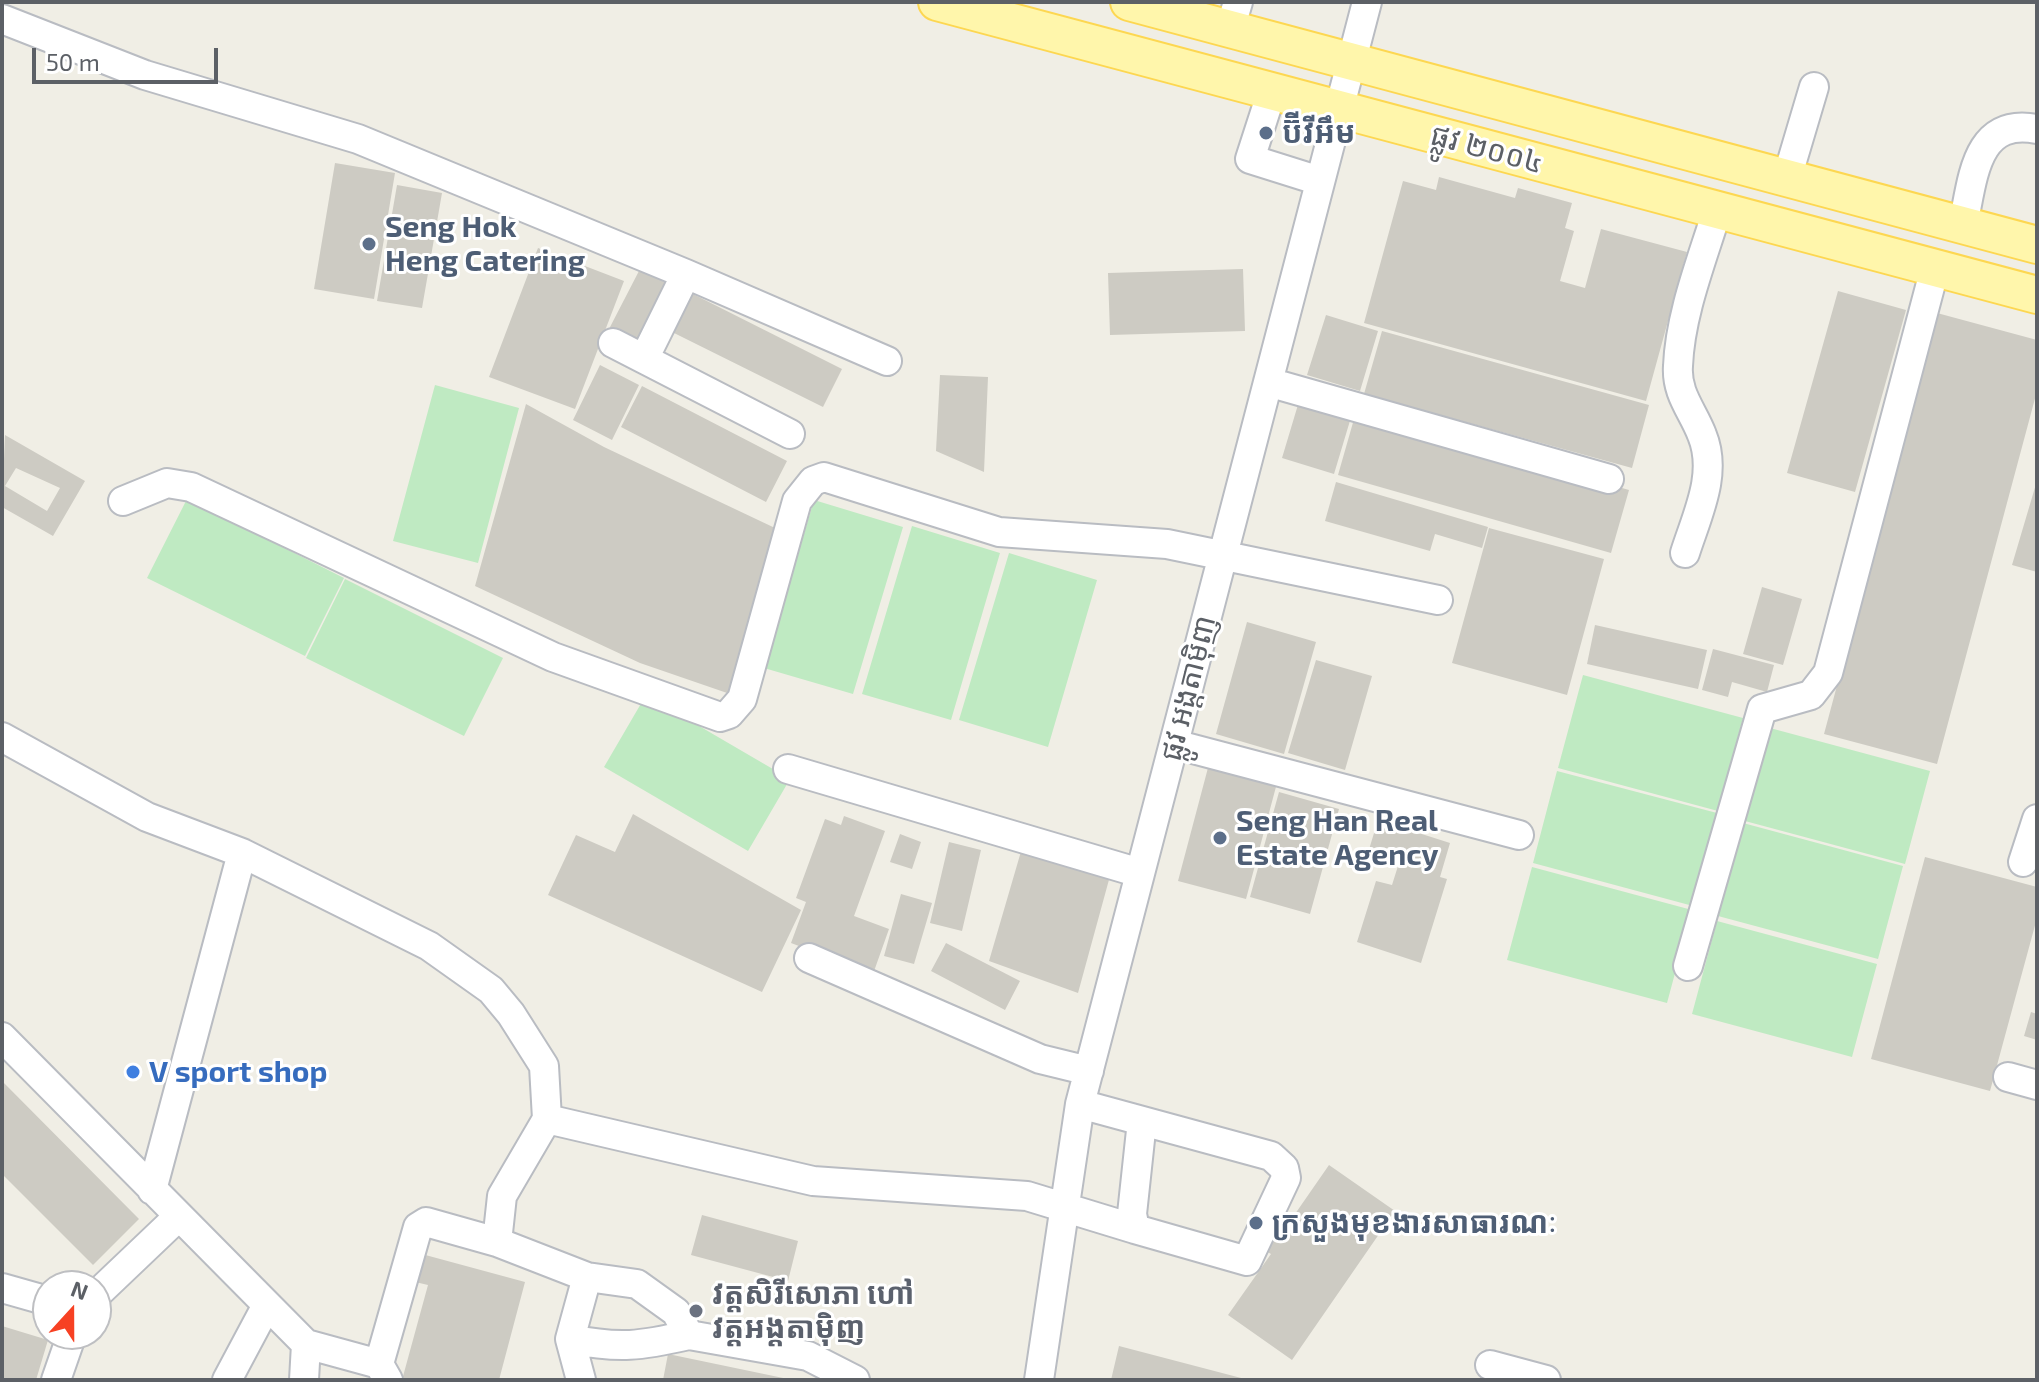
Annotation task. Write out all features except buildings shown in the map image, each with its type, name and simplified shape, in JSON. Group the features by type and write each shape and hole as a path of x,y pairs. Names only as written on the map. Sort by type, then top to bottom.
{"main road":[{"name":"ផ្លូវ ២០០៤","path":"937,2 2037,295"},
{"name":"ផ្លូវ ២០០៤","path":"1129,2 1234,15 1351,61 2037,245"}],"street":[{"name":"ផ្លូវ អង្តតាម៉ិញ","path":"1039,1380 1080,1104 1367,2"},
{"path":"2,19 145,75 358,139 686,274 887,361"},
{"path":"1787,178 1814,87"},
{"path":"1272,91 1250,159 1320,181"},
{"path":"1963,225 1988,141 2000,130 2017,125 2037,129"},
{"path":"1685,553 1711,469 1702,434 1685,406 1677,368 1691,294 1717,211"},
{"path":"1688,966 1762,709 1811,695 1828,673 1935,268"},
{"path":"644,359 686,274"},
{"path":"613,343 790,434"},
{"path":"1268,382 1609,479"},
{"path":"123,501 167,483 191,487 553,657 720,717 729,714 742,699 797,501 813,481 824,477 999,532 1167,544 1223,553 1438,600"},
{"path":"2,737 147,817 242,853 429,946 491,990 544,1066 547,1119 502,1196 497,1242"},
{"path":"1174,744 1519,835"},
{"path":"788,769 1140,873"},
{"path":"2023,862 2037,819"},
{"path":"152,1190 242,853"},
{"path":"809,958 1040,1059 1089,1071"},
{"path":"2,1037 306,1344 383,1372 418,1227 426,1222 497,1242 587,1277 637,1284 676,1312 689,1335"},
{"path":"2008,1077 2037,1085"},
{"path":"547,1119 813,1181 1027,1196 1247,1261 1286,1178 1284,1168 1271,1156 1080,1104"},
{"path":"1135,1229 1132,1214 1142,1121"},
{"path":"112,1280 179,1216"},
{"path":"581,1380 570,1339 587,1277"},
{"path":"2,1288 32,1296"},
{"path":"227,1380 267,1305"},
{"path":"570,1339 612,1347 635,1347 689,1335 808,1356 855,1380"},
{"path":"304,1380 306,1344"},
{"path":"56,1380 66,1350"},
{"path":"1490,1365 1546,1380"}],"green space":[{"path":"435,385 519,408 478,563 393,541"},
{"path":"187,499 344,578 305,656 147,578"},
{"path":"814,500 903,527 853,694 764,668"},
{"path":"912,526 1000,553 951,720 862,694"},
{"path":"1009,553 1097,580 1048,747 959,720"},
{"path":"345,579 503,658 464,736 306,658"},
{"path":"1583,675 1743,718 1718,811 1558,768"},
{"path":"646,695 790,779 748,851 604,767"},
{"path":"1770,728 1930,771 1905,864 1745,821"},
{"path":"1557,771 1717,813 1693,906 1533,863"},
{"path":"1743,823 1903,866 1878,959 1718,916"},
{"path":"1532,867 1692,910 1667,1003 1507,960"},
{"path":"1717,921 1877,964 1852,1057 1692,1014"}],"place":[{"name":"ប៊ីវីអឹម","path":"1266,133"},
{"name":"Seng Hok Heng Catering","path":"369,244"},
{"name":"Seng Han Real Estate Agency","path":"1220,838"},
{"name":"V sport shop","path":"133,1072"},
{"name":"ក្រសួងមុខងារសាធារណៈ","path":"1256,1223"},
{"name":"វត្តសិរីសោភា ហៅ វត្តអង្តតាម៉ិញ","path":"696,1311"}]}
